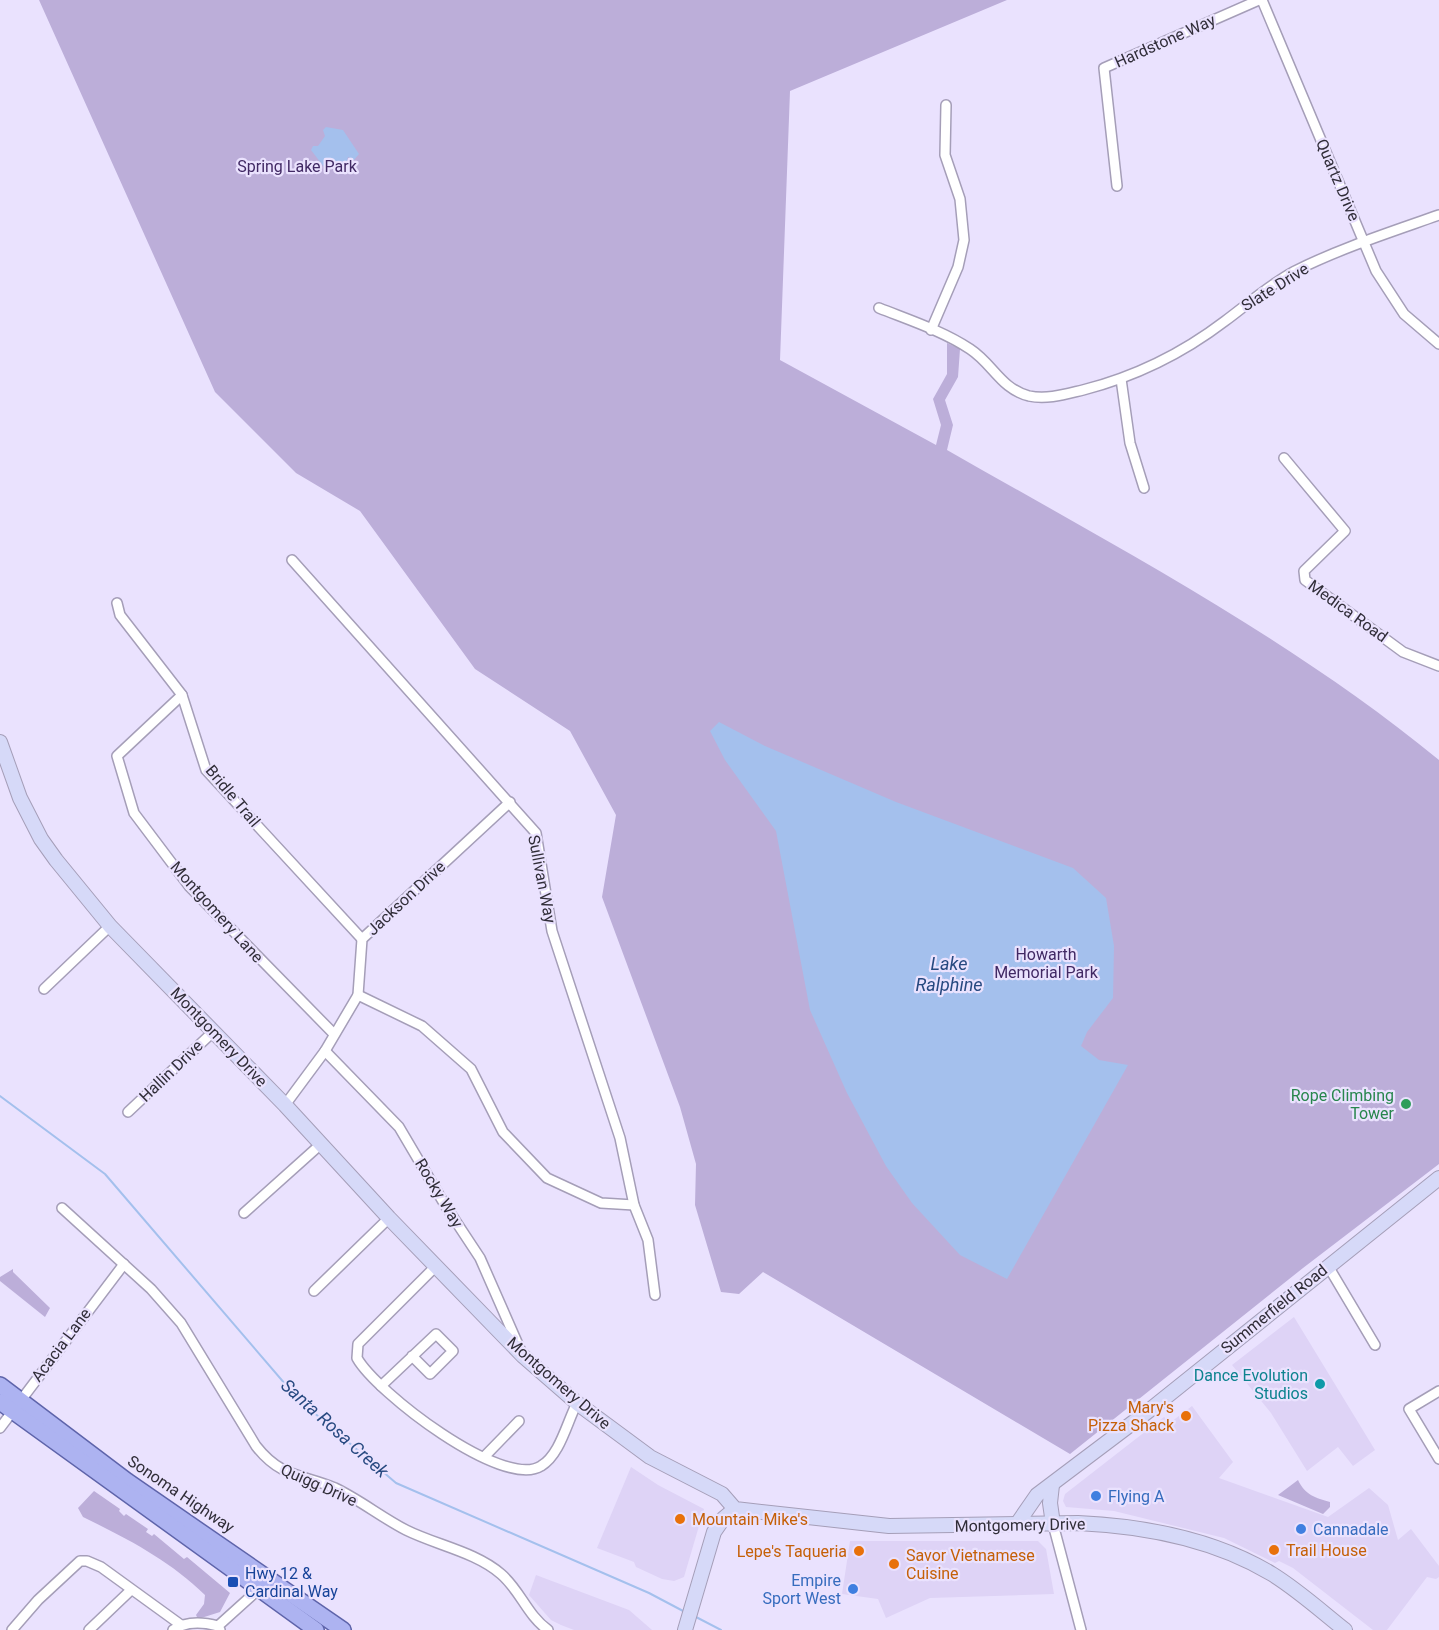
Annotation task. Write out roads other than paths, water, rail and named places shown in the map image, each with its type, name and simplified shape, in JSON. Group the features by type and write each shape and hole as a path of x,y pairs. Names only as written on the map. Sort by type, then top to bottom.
{"main road":[{"name":"Sonoma Highway","path":"0,1385 16,1407 316,1630"},
{"name":"Sonoma Highway","path":"0,1402 16,1407 134,1485 269,1576 343,1630"},
{"path":"259,1589 269,1576"}],"street":[{"name":"Hardstone Way","path":"1117,186 1104,68 1260,0"},
{"name":"Quartz Drive","path":"1260,0 1385,288 1404,314 1439,344"},
{"path":"931,330 958,267 964,240 960,199 945,155 946,105"},
{"name":"Slate Drive","path":"879,308 969,348 983,358 991,371 1009,387 1032,397 1066,394 1121,379 1189,344 1294,272 1364,242 1439,215"},
{"path":"1121,379 1130,443 1144,488"},
{"name":"Medica Road","path":"1284,458 1345,531 1304,571 1305,580 1403,652 1439,666"},
{"name":"Sullivan Way","path":"292,560 536,833 552,931 620,1138 634,1205 648,1239 656,1295"},
{"name":"Bridle Trail","path":"117,603 120,615 182,695 206,770 362,939"},
{"name":"Montgomery Lane","path":"182,695 117,756 134,813 189,886 334,1034"},
{"name":"Montgomery Drive","path":"0,742 20,798 41,839 110,926 214,1031 389,1218 523,1356 577,1403 650,1457 722,1494 735,1509 889,1526 1017,1524 1117,1526 1176,1536 1212,1546 1269,1573 1345,1630"},
{"name":"Jackson Drive","path":"285,1105 325,1051 358,995 362,939 510,802"},
{"path":"45,989 110,926"},
{"path":"358,995 422,1026 471,1069 503,1132 547,1178 601,1203 634,1205"},
{"name":"Hallin Drive","path":"128,1112 214,1031"},
{"name":"Rocky Way","path":"325,1051 399,1127 445,1205 480,1258 523,1356"},
{"path":"244,1214 321,1144"},
{"name":"Summerfield Road","path":"1017,1524 1037,1495 1439,1178"},
{"name":"Quigg Drive","path":"62,1208 151,1289 180,1323 256,1446 271,1463 289,1475 332,1487 404,1529 491,1567 508,1581 534,1618 548,1630"},
{"path":"314,1291 389,1218"},
{"name":"Acacia Lane","path":"0,1428 124,1264"},
{"path":"435,1266 358,1344 357,1358 381,1386 432,1430 484,1457 522,1470 533,1470 542,1466 554,1452 577,1403"},
{"path":"1328,1266 1375,1345"},
{"path":"381,1386 412,1356 436,1334 453,1351 430,1374 412,1356"},
{"path":"1439,1391 1408,1409 1439,1459"},
{"path":"484,1457 519,1421"},
{"path":"1052,1485 1050,1503 1053,1524 1081,1630"},
{"path":"685,1630 714,1532 723,1519 735,1509"},
{"path":"12,1630 38,1600 80,1561 101,1567 177,1627 207,1623 219,1628 259,1589"},
{"path":"89,1630 131,1590"}],"water":[{"path":"326,127 343,130 359,154 354,160 348,157 346,165 333,164 327,171 311,150 313,146 318,146 325,136 323,130"},
{"name":"Lake Ralphine","path":"719,722 765,746 896,802 1073,868 1106,898 1114,946 1113,998 1087,1032 1081,1046 1099,1060 1128,1065 1007,1279 960,1255 912,1203 886,1166 847,1093 810,1010 776,831 725,760 710,731"}],"waterway":[{"name":"Santa Rosa Creek","path":"0,1096 105,1174 298,1399 396,1483 649,1593 685,1612"},
{"name":"Santa Rosa Creek","path":"696,1617 721,1630"}],"place":[{"name":"Rope Climbing Tower","path":"1406,1104"},
{"name":"Dance Evolution Studios","path":"1320,1384"},
{"name":"Mary's Pizza Shack","path":"1186,1416"},
{"name":"Flying A","path":"1096,1496"},
{"name":"Mountain Mike's","path":"680,1519"},
{"name":"Cannadale","path":"1301,1529"},
{"name":"Trail House","path":"1274,1550"},
{"name":"Lepe's Taqueria","path":"859,1551"},
{"name":"Savor Vietnamese Cuisine","path":"894,1564"},
{"name":"Hwy 12 & Cardinal Way","path":"233,1582"},
{"name":"Empire Sport West","path":"853,1589"}],"park label":[{"name":"Spring Lake Park","path":"297,166"},
{"name":"Howarth Memorial Park","path":"1046,963"}]}
